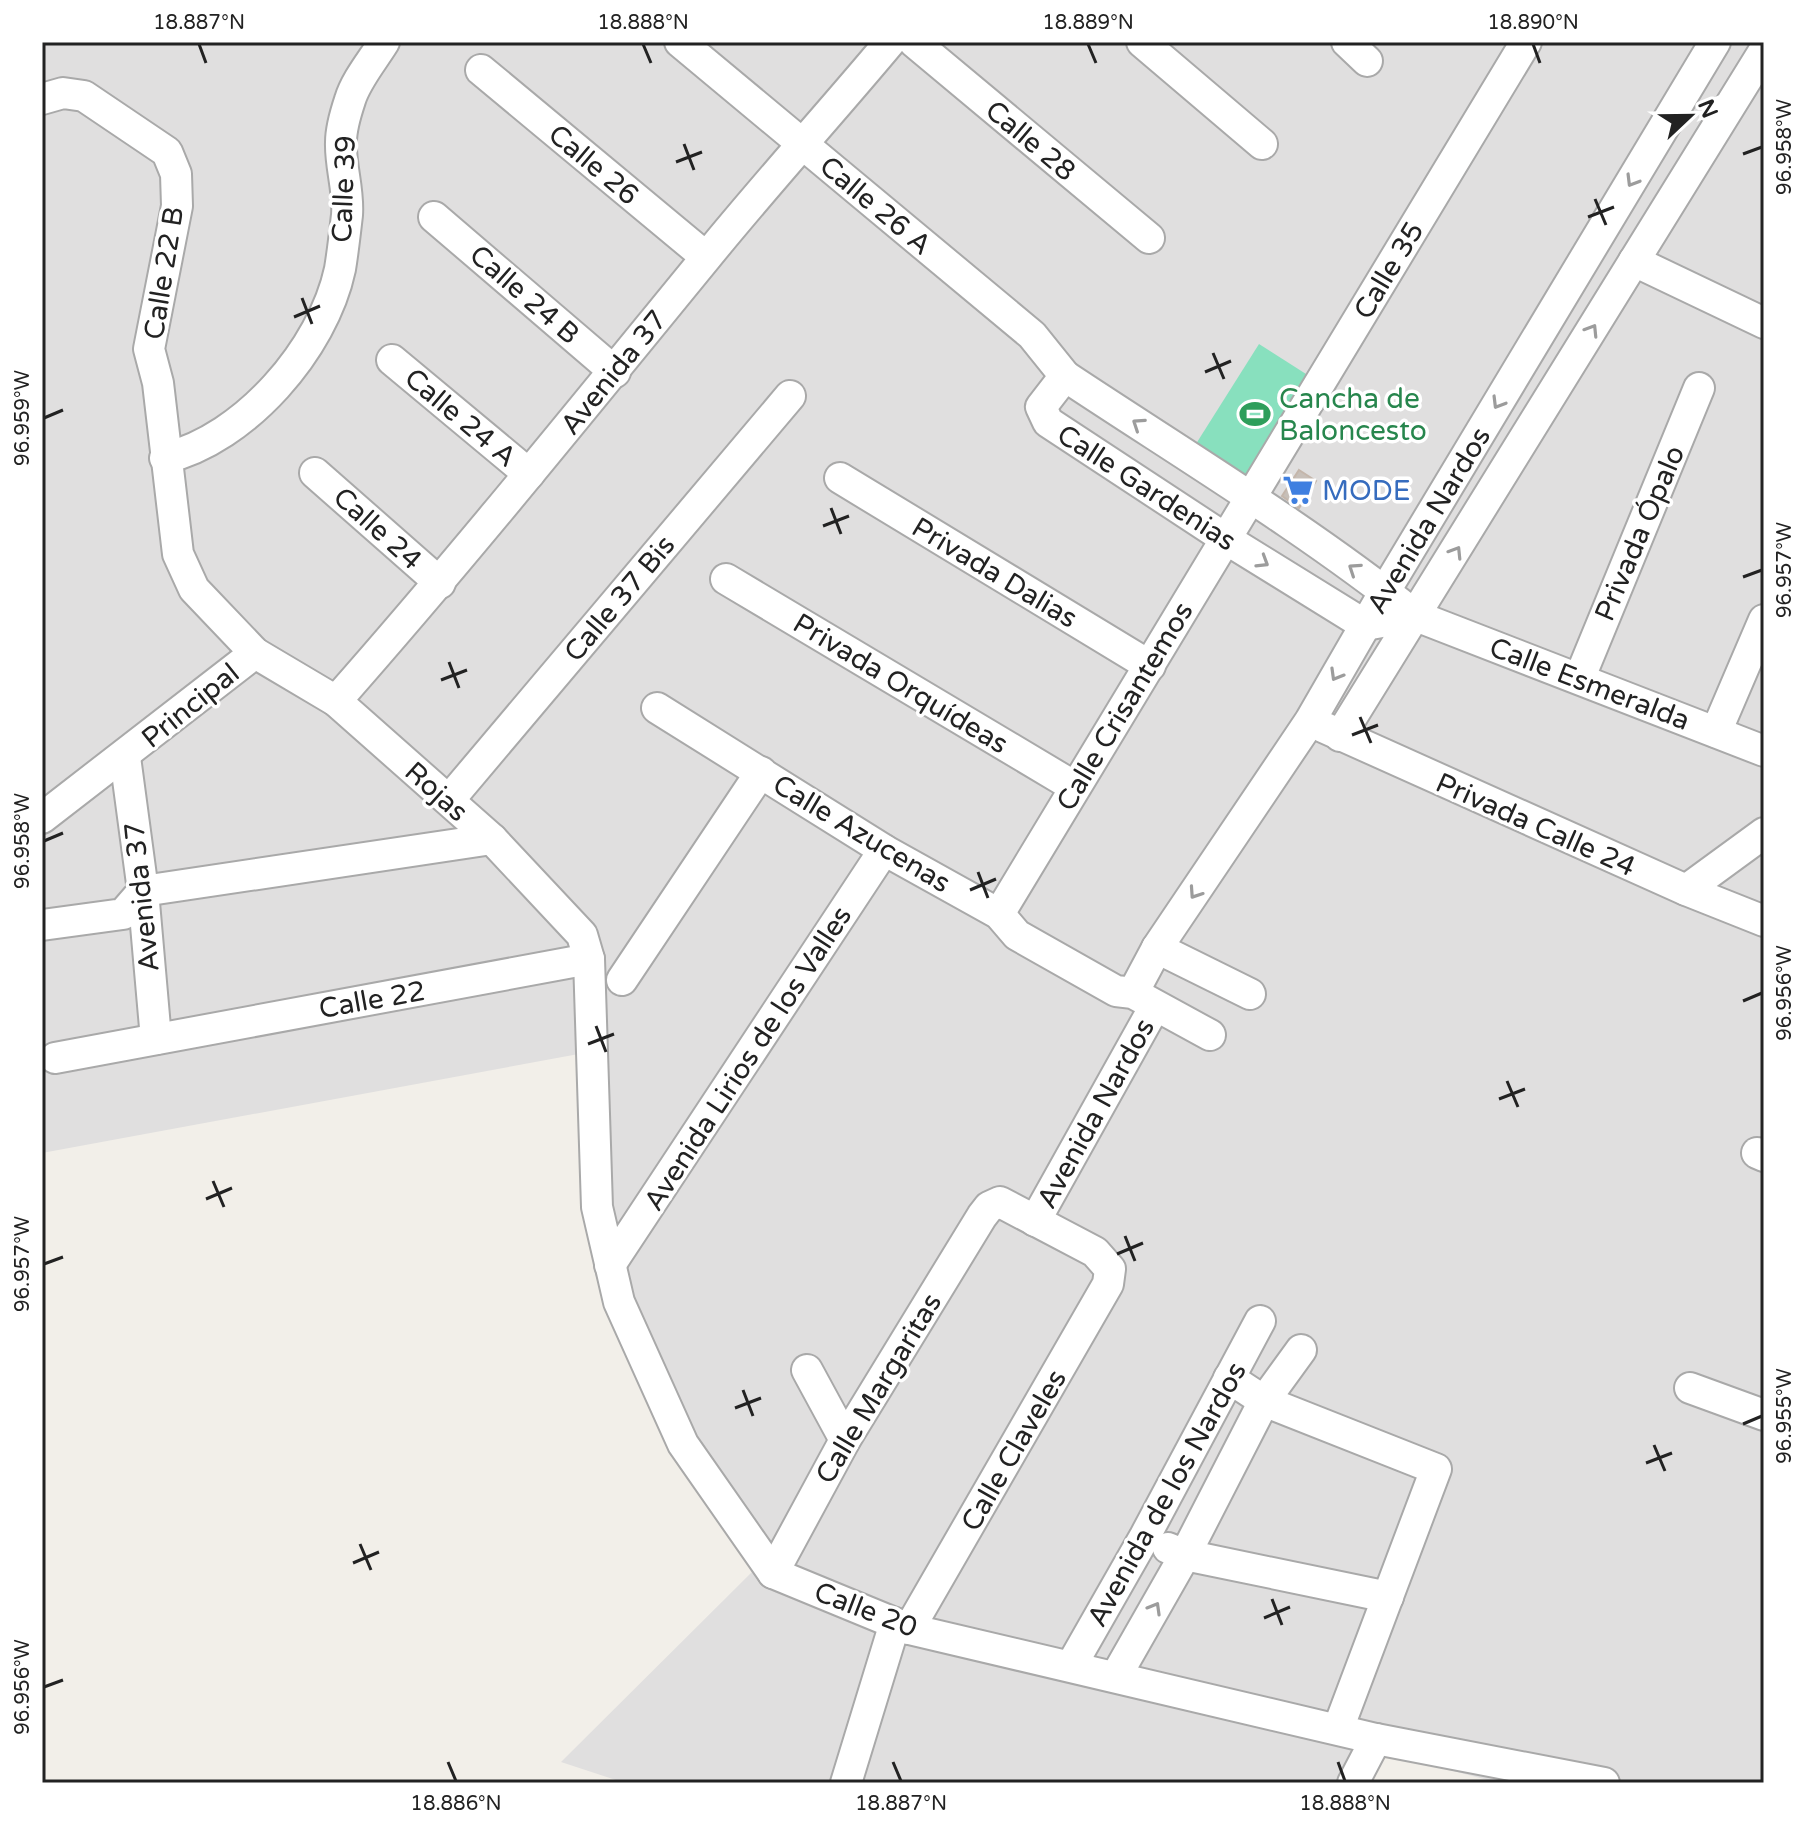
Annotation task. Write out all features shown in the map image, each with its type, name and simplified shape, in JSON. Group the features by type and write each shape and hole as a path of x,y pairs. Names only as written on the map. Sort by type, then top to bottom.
{"street":[{"name":"Calle 39","path":"165,458 186,453 212,438 264,400 297,361 323,317 339,271 347,210 341,141 350,97 384,42"},
{"name":"Calle 26 A","path":"680,42 1032,335 1065,376"},
{"name":"Avenida 37","path":"336,701 440,583 706,257 890,42"},
{"name":"Calle 28","path":"914,42 1149,238"},
{"path":"1142,42 1262,144"},
{"name":"Calle 35","path":"1251,499 1526,42"},
{"name":"Avenida Nardos","path":"1035,1221 1144,999 1157,948 1310,721 1715,42"},
{"name":"Avenida Nardos","path":"1340,736 1764,51"},
{"name":"Calle 26","path":"481,70 706,257"},
{"name":"Calle 22 B","path":"42,99 63,93 84,96 167,152 176,174 177,206 149,349 158,383 178,554 194,589 255,653"},
{"name":"Calle 24 B","path":"434,217 615,372"},
{"path":"1634,261 1764,323"},
{"name":"Calle 24 A","path":"392,360 529,474"},
{"name":"Calle Gardenias","path":"1365,625 1226,539 1048,422 1041,407 1065,376 1251,499 1385,591 1416,616"},
{"name":"Privada Ópalo","path":"1580,677 1699,388"},
{"name":"Calle 37 Bis","path":"449,800 790,396"},
{"name":"Calle 24","path":"315,473 440,583"},
{"name":"Privada Dalias","path":"840,478 1150,666"},
{"name":"Calle Crisantemos","path":"999,914 1251,499"},
{"name":"Privada Orquídeas","path":"726,579 1075,787"},
{"path":"1365,625 1416,616"},
{"name":"Calle Esmeralda","path":"1416,616 1580,677 1764,751"},
{"path":"1716,732 1764,620"},
{"name":"Rojas","path":"255,653 336,701 492,839 582,935 589,959"},
{"name":"Principal","path":"125,757 255,653"},
{"name":"Calle Azucenas","path":"657,708 884,850 999,914 1017,935 1116,991 1144,999 1210,1035"},
{"name":"Privada Calle 24","path":"1310,721 1686,890 1761,915"},
{"name":"Avenida 37","path":"125,757 143,891 156,1039"},
{"path":"42,818 125,757"},
{"path":"622,980 761,772"},
{"path":"1686,890 1764,833"},
{"path":"42,925 123,914 143,891 492,839"},
{"name":"Avenida Lirios de los Valles","path":"610,1265 884,850"},
{"path":"1157,948 1250,994"},
{"path":"589,959 597,1207 619,1302 683,1444 773,1573"},
{"name":"Calle 22","path":"156,1039 589,959"},
{"path":"55,1058 156,1039"},
{"name":"Calle Margaritas","path":"773,1573 845,1440 989,1207 1000,1202 1035,1221"},
{"name":"Calle Claveles","path":"846,1783 902,1626 1108,1284 1110,1269 1095,1252 1035,1221"},
{"name":"Avenida de los Nardos","path":"1071,1666 1144,1538 1260,1321"},
{"name":"Avenida de los Nardos","path":"1116,1676 1185,1555 1264,1401 1301,1350"},
{"path":"807,1370 845,1440"},
{"path":"1229,1378 1264,1401 1436,1469 1338,1729"},
{"path":"1690,1388 1764,1415"},
{"path":"1144,1538 1185,1555 1388,1597"},
{"name":"Calle 20","path":"773,1573 902,1626 1376,1739 1604,1783"},
{"path":"1353,1783 1376,1739"}],"shaded area":[{"path":"42,42 1764,42 1764,1783 1499,1783 1374,1750 1352,1783 625,1783 561,1762 752,1572 595,1275 584,1053 42,1153"}],"green space":[{"name":"Cancha de Baloncesto","path":"1259,344 1317,381 1252,484 1194,447"}],"building":[{"name":"MODE","path":"1299,470 1316,481 1299,508 1282,496"}],"place":[{"name":"Cancha de Baloncesto","path":"1255,414"},
{"name":"MODE","path":"1298,490"}]}
